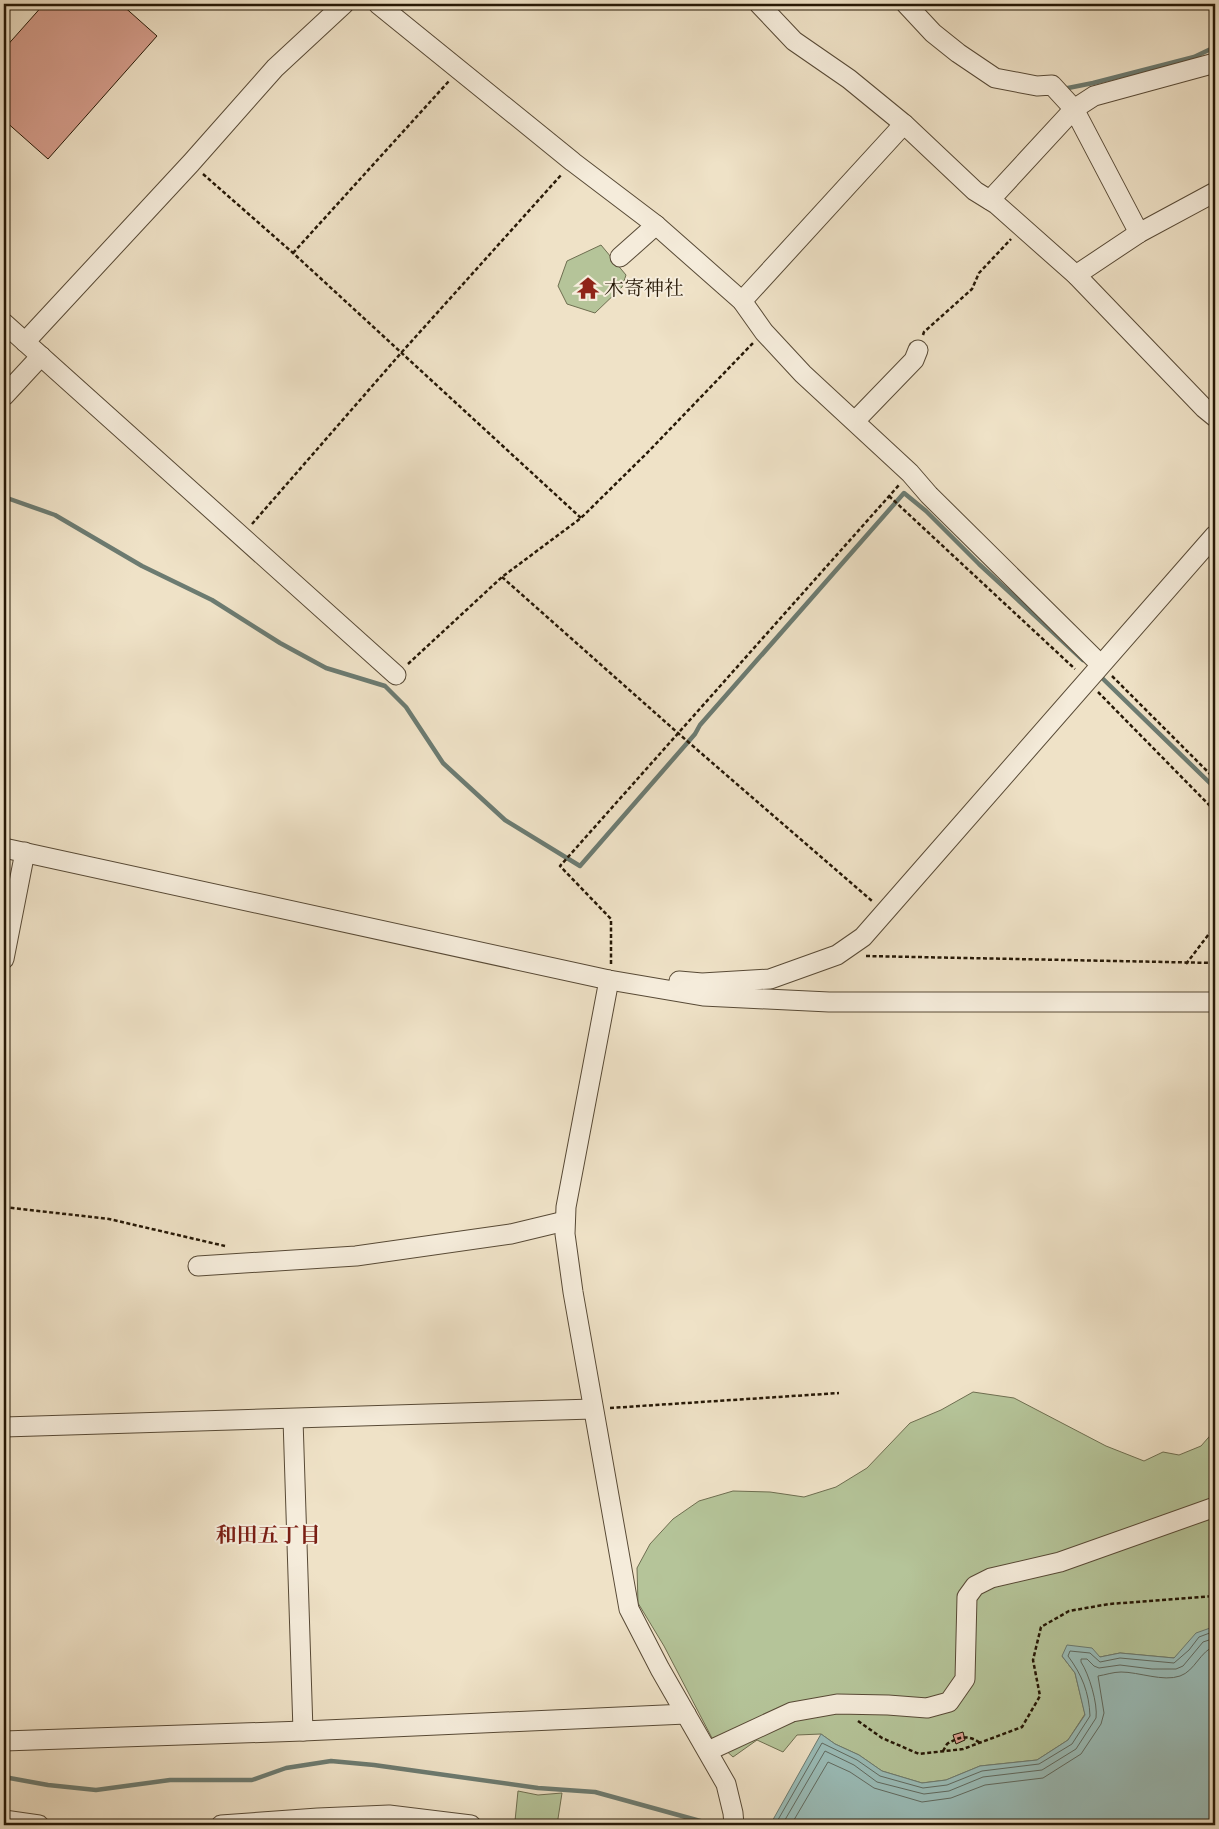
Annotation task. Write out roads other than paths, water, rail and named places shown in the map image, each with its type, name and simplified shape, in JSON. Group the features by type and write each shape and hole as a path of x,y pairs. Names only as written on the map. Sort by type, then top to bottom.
{"street":[{"path":"25,342 275,68 344,4"},
{"path":"378,4 458,71 656,225 742,301 764,332 803,374 910,473 929,495 1100,664"},
{"path":"759,4 794,41 849,79 904,124 975,191 990,200 1076,276 1204,408 1215,417"},
{"path":"906,4 945,43 995,78 1036,86 1052,85 1074,109 1140,232"},
{"path":"990,200 1074,109 1094,96 1215,63"},
{"path":"742,301 904,124"},
{"path":"1076,276 1140,232 1215,192"},
{"path":"620,257 656,225"},
{"path":"4,323 396,675"},
{"path":"855,421 914,360 918,350"},
{"path":"4,396 41,356"},
{"path":"660,988 664,979 702,983 770,979 837,955 863,938 1100,664 1215,535"},
{"path":"4,848 609,980 702,996 829,1002 1215,1002"},
{"path":"4,959 25,852"},
{"path":"609,980 566,1207 565,1234 573,1292 629,1609 660,1669 726,1784 734,1825"},
{"path":"198,1266 356,1256 511,1234 565,1221"},
{"path":"4,1427 593,1410"},
{"path":"293,1419 303,1731"},
{"path":"708,1751 792,1712 837,1704 888,1704 927,1708 949,1702 966,1679 967,1597 975,1586 991,1578 1060,1562 1215,1507"},
{"path":"4,1740 303,1731 686,1714"},
{"path":"221,1825 389,1815 471,1825"},
{"path":"4,1820 39,1825"}],"water":[{"path":"1215,1627 1215,1825 770,1825 821,1734 835,1744 859,1755 882,1771 922,1783 946,1780 980,1766 1037,1760 1068,1740 1085,1715 1075,1673 1062,1656 1067,1645 1092,1648 1100,1657 1120,1653 1174,1658 1196,1633"}],"waterway":[{"path":"894,4 901,10"},
{"path":"1063,89 1194,57 1215,47"},
{"path":"4,499 7,498 55,515 142,566 212,600 280,643 326,668 385,686 406,707 443,763 505,820 580,866 695,734 700,725 904,493 926,511 979,564 1083,660"},
{"path":"1098,674 1215,788"},
{"path":"4,1777 48,1785 96,1790 170,1780 252,1780 286,1768 331,1761 374,1765 538,1788 595,1792 711,1824"}],"place":[{"name":"木寄神社","path":"588,288"}],"district":[{"name":"和田五丁目","path":"268,1535"}]}
